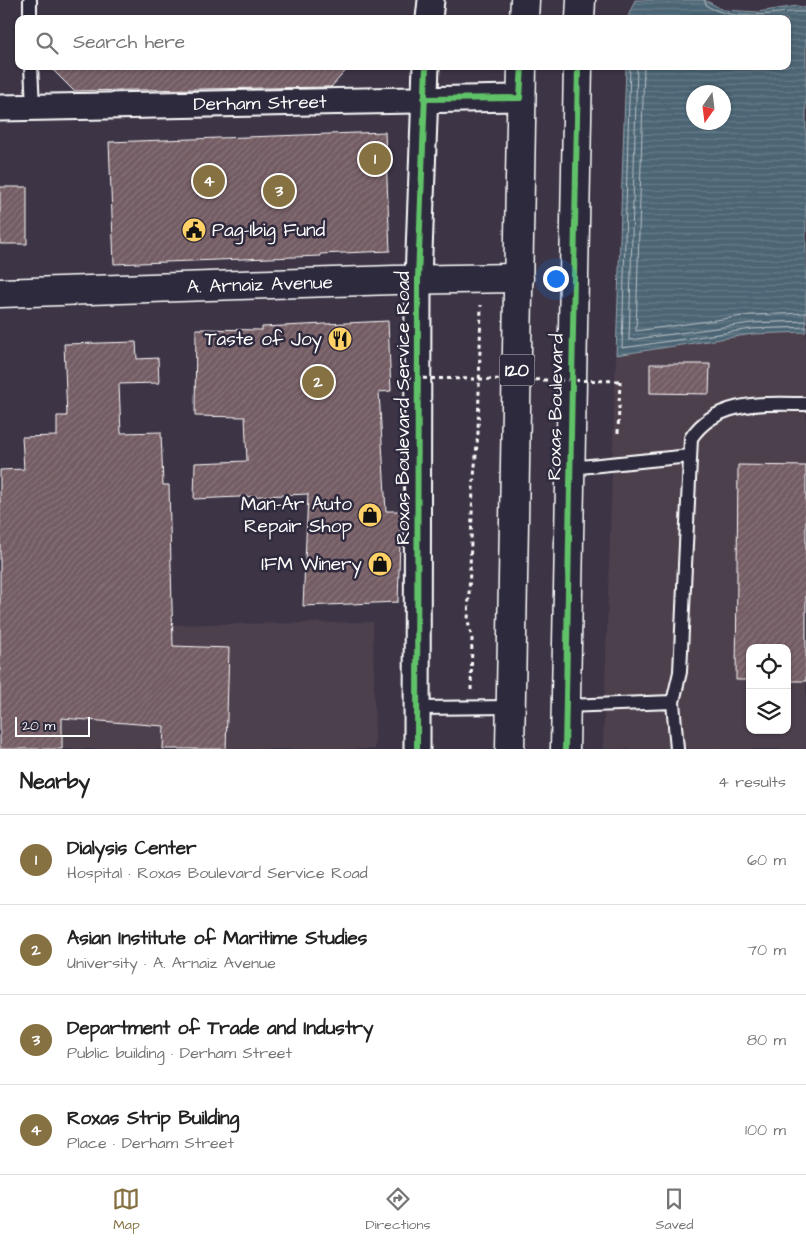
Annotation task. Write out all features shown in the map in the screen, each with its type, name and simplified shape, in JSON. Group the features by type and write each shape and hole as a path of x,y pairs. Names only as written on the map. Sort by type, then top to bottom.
{"main road":[{"path":"524,15 525,0"},
{"path":"580,15 581,0"},
{"name":"Roxas Boulevard","path":"510,749 522,70"},
{"name":"Roxas Boulevard","path":"565,749 578,70"},
{"name":"A. Arnaiz Avenue","path":"0,293 519,278"}],"street":[{"path":"429,15 430,0"},
{"name":"Roxas Boulevard Service Road","path":"418,749 418,280 426,70"},
{"name":"Derham Street","path":"0,108 520,98"}],"lane":[{"path":"30,0 30,15"},
{"path":"32,70 33,107"},
{"path":"677,749 673,702 680,672 692,438 700,426 712,416 734,408 757,404 806,404"},
{"path":"570,468 690,456"},
{"path":"565,706 673,702"},
{"path":"418,708 511,707"}],"path":[{"path":"471,707 472,639 468,621 473,488 478,433 481,279"},
{"path":"407,378 620,381 618,432"}],"shaded area":[{"path":"806,332 806,749 603,749 616,355 753,334"},
{"path":"373,622 375,749 0,749 0,627"}],"water":[{"path":"635,0 705,0 723,10 758,12 797,6 806,8 806,332 753,334 616,355 626,70 791,70 791,15 629,15"}],"building":[{"path":"53,70 346,70 331,87 74,91"},
{"path":"385,132 390,251 320,254 321,256 114,264 109,142"},
{"path":"0,187 27,187 27,244 0,244"},
{"path":"388,321 391,391 379,392 386,511 401,511 398,602 303,606 308,494 194,499 195,463 247,461 245,417 195,416 196,329 262,330 262,327"},
{"path":"136,342 137,359 158,358 159,383 119,384 121,433 161,432 163,485 169,485 173,646 229,648 226,749 163,749 164,726 62,718 62,749 0,749 0,470 24,469 22,437 57,436 57,416 67,416 64,344"},
{"path":"650,364 710,364 709,394 650,393"},
{"path":"738,465 806,466 806,681 791,681 791,644 746,644 746,680 736,680"}],"cycle path":[{"path":"417,749 418,279 426,70"},
{"path":"424,99 520,98 522,70"},
{"path":"565,749 578,70"}],"place":[{"name":"Dialysis Center","path":"375,159"},
{"name":"Roxas Strip Building","path":"209,181"},
{"name":"Department of Trade and Industry","path":"279,191"},
{"name":"Pag-Ibig Fund","path":"194,230"},
{"name":"Taste of Joy","path":"340,339"},
{"name":"Asian Institute of Maritime Studies","path":"318,382"},
{"name":"Man-Ar Auto Repair Shop","path":"370,515"},
{"name":"IFM Winery","path":"380,564"}]}
